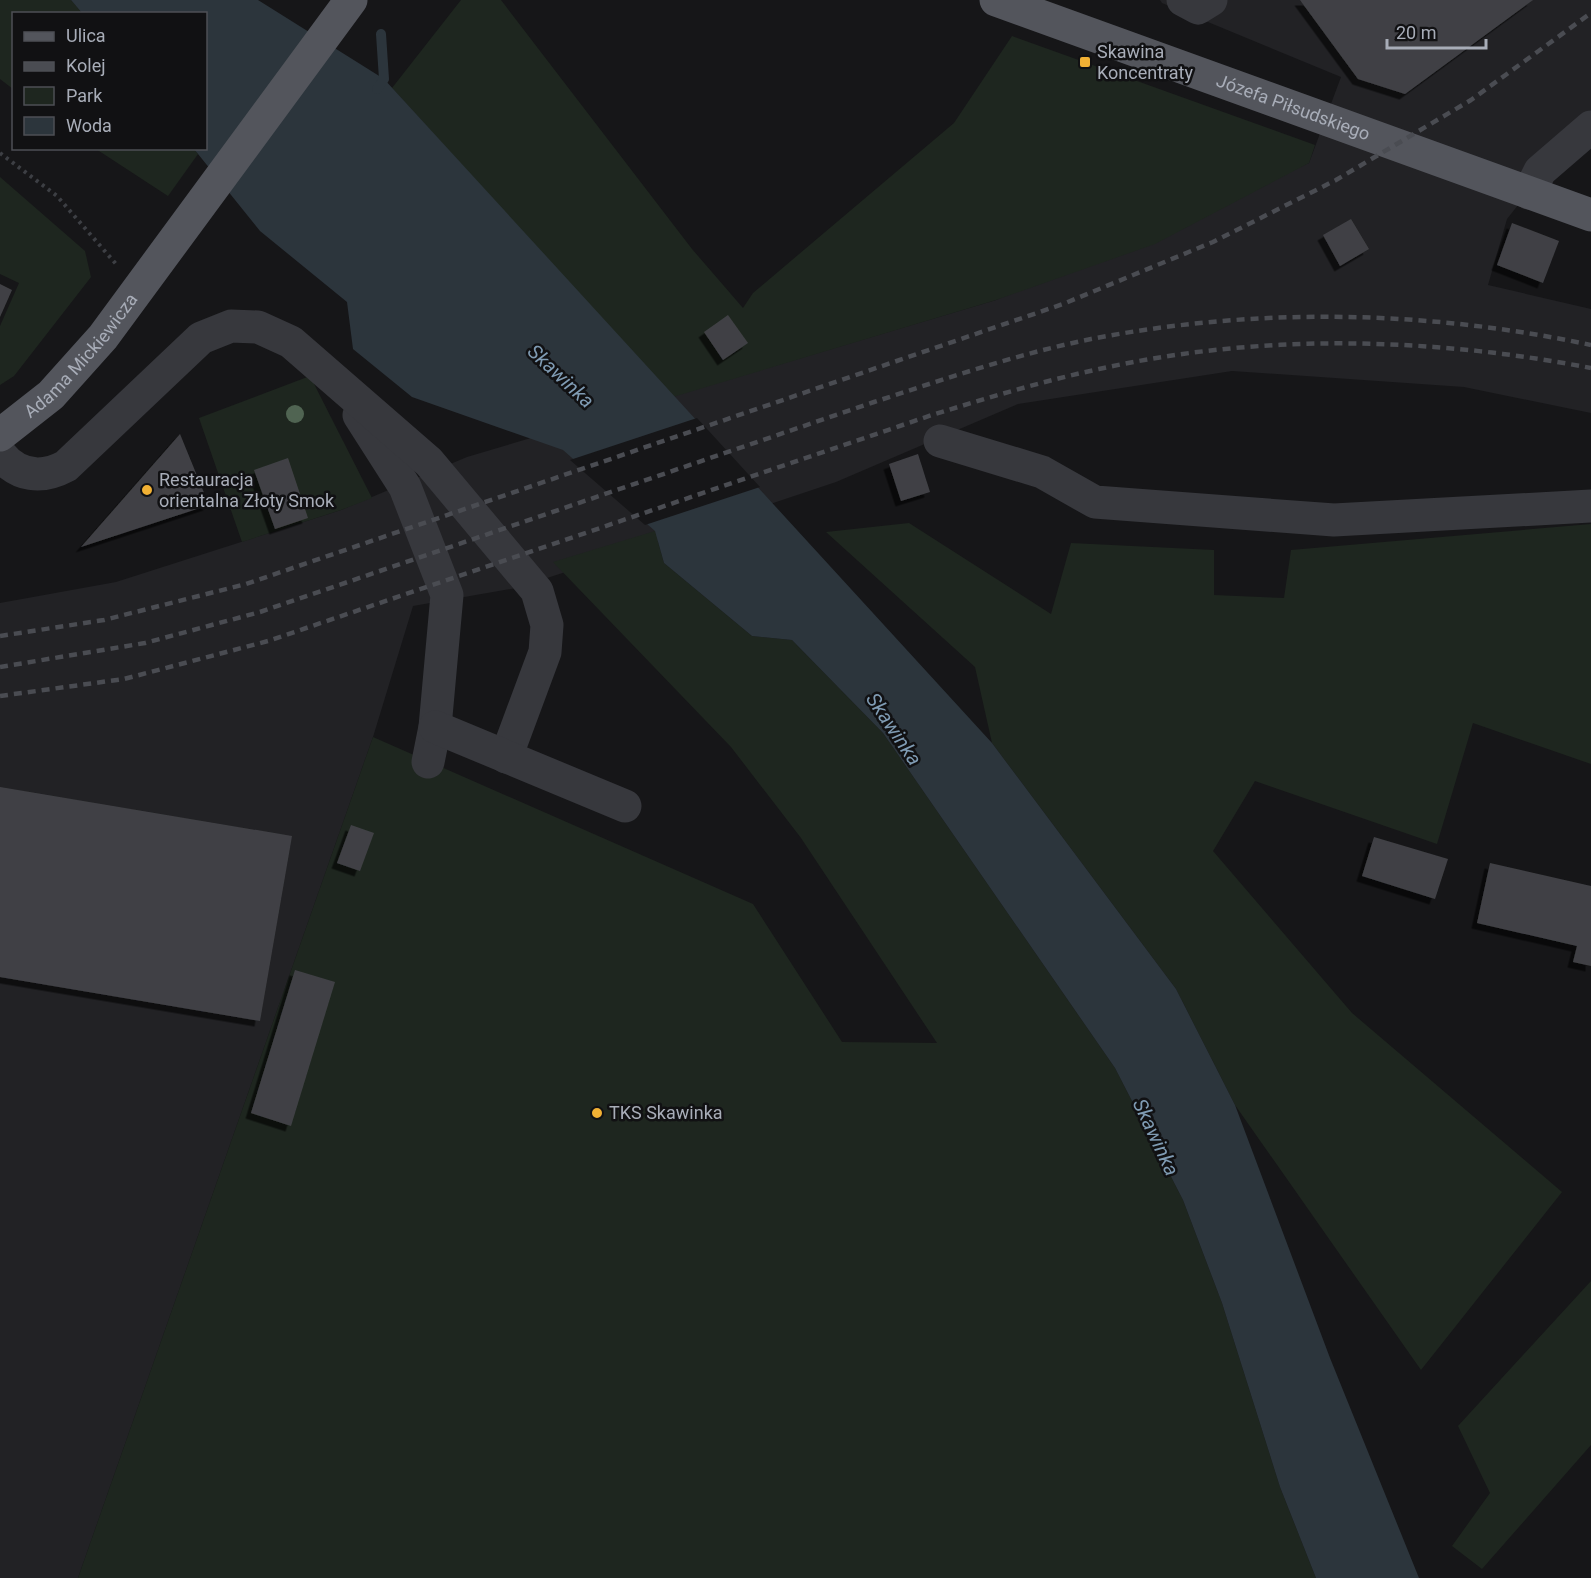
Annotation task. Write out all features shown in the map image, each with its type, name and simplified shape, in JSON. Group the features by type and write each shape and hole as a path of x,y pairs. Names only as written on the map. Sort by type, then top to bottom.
{"main road":[{"name":"Adama Mickiewicza","path":"0,435 35,409 66,381 103,337 351,0"},
{"name":"Józefa Piłsudskiego","path":"996,0 1591,215"}],"street":[{"path":"1183,0 1198,8 1211,0"},
{"path":"1529,193 1540,171 1591,128"},
{"path":"0,454 6,462 22,471 38,476 53,473 66,466 201,338 231,326 258,327 291,342 429,462 537,591 548,625 545,652 506,757"},
{"path":"338,383 405,487 447,595 435,727 428,762"},
{"path":"940,441 1042,472 1095,502 1334,520 1591,506"},
{"path":"435,727 625,806"}],"path":[{"path":"0,153 57,196 123,272"}],"shaded area":[{"path":"1160,0 1591,0 1591,113 1507,219 1488,285 1591,309 1591,413 1464,387 1232,371 1018,404 836,482 516,588 413,606 373,737 78,1578 0,1578 0,603 116,582 341,510 467,457 996,300 1309,163 1341,77 1162,3"}],"green space":[{"path":"0,0 71,0 81,12 12,12 12,88 0,79"},
{"path":"461,0 501,0 692,249 743,308 753,293 954,123 1012,36 1315,145 1309,163 1155,244 996,300 673,397 392,88"},
{"path":"98,150 195,150 198,154 168,196"},
{"path":"0,177 85,251 91,277 14,376 0,385 0,326 19,283 0,274"},
{"path":"310,376 372,498 242,542 199,418"},
{"path":"909,523 1051,614 1071,543 1214,550 1214,595 1284,598 1291,550 1591,524 1591,764 1473,723 1437,844 1255,781 1213,851 1352,1013 1562,1192 1421,1370 1235,1105 1176,989 992,743 975,667 826,532"},
{"name":"TKS Skawinka","path":"655,531 664,563 752,636 792,640 883,733 1115,1068 1183,1200 1222,1303 1280,1487 1316,1578 78,1578 373,737 753,904 842,1042 937,1043 801,838 731,747 553,562"},
{"path":"1591,1281 1591,1445 1482,1569 1452,1546 1490,1493 1458,1426"}],"water":[{"name":"Skawinka","path":"71,0 258,0 384,79 992,743 1176,989 1235,1105 1330,1358 1419,1578 1316,1578 1280,1487 1222,1303 1183,1200 1115,1068 883,733 792,640 752,636 664,563 655,531 563,450 412,397 353,349 347,302 260,231 195,150 207,150 207,12 81,12"}],"pier":[{"path":"697,418 760,487 645,525 570,460"}],"building":[{"path":"1300,0 1533,0 1405,94 1358,79"},
{"path":"1351,219 1369,249 1340,266 1323,235"},
{"path":"1512,223 1559,241 1543,283 1497,265"},
{"path":"0,284 12,290 0,317"},
{"path":"728,315 748,343 723,360 704,332"},
{"path":"180,434 209,505 81,547"},
{"path":"918,454 930,492 901,501 889,464"},
{"path":"288,458 308,518 275,529 254,470"},
{"path":"0,787 292,836 260,1021 0,977"},
{"path":"351,825 374,833 360,871 337,863"},
{"path":"1374,837 1448,859 1435,899 1362,876"},
{"path":"1490,863 1591,886 1591,966 1573,962 1577,946 1477,923"},
{"path":"295,970 335,982 291,1126 251,1113"}],"waterway":[{"path":"377,89 384,79 381,34"}],"railway":[{"path":"0,636 104,620 246,584 1063,304 1213,242 1336,180 1471,100 1591,13"},
{"path":"0,667 145,643 260,612 874,402 1009,359 1091,339 1216,322 1341,317 1404,319 1467,325 1529,333 1591,345"},
{"path":"0,696 124,679 268,641 932,415 1036,384 1099,369 1160,357 1221,349 1345,343 1469,350 1591,368"}],"place":[{"name":"Skawina Koncentraty","path":"1085,62"},
{"name":"Restauracja orientalna Złoty Smok","path":"147,490"},
{"name":"TKS Skawinka","path":"597,1113"}]}
